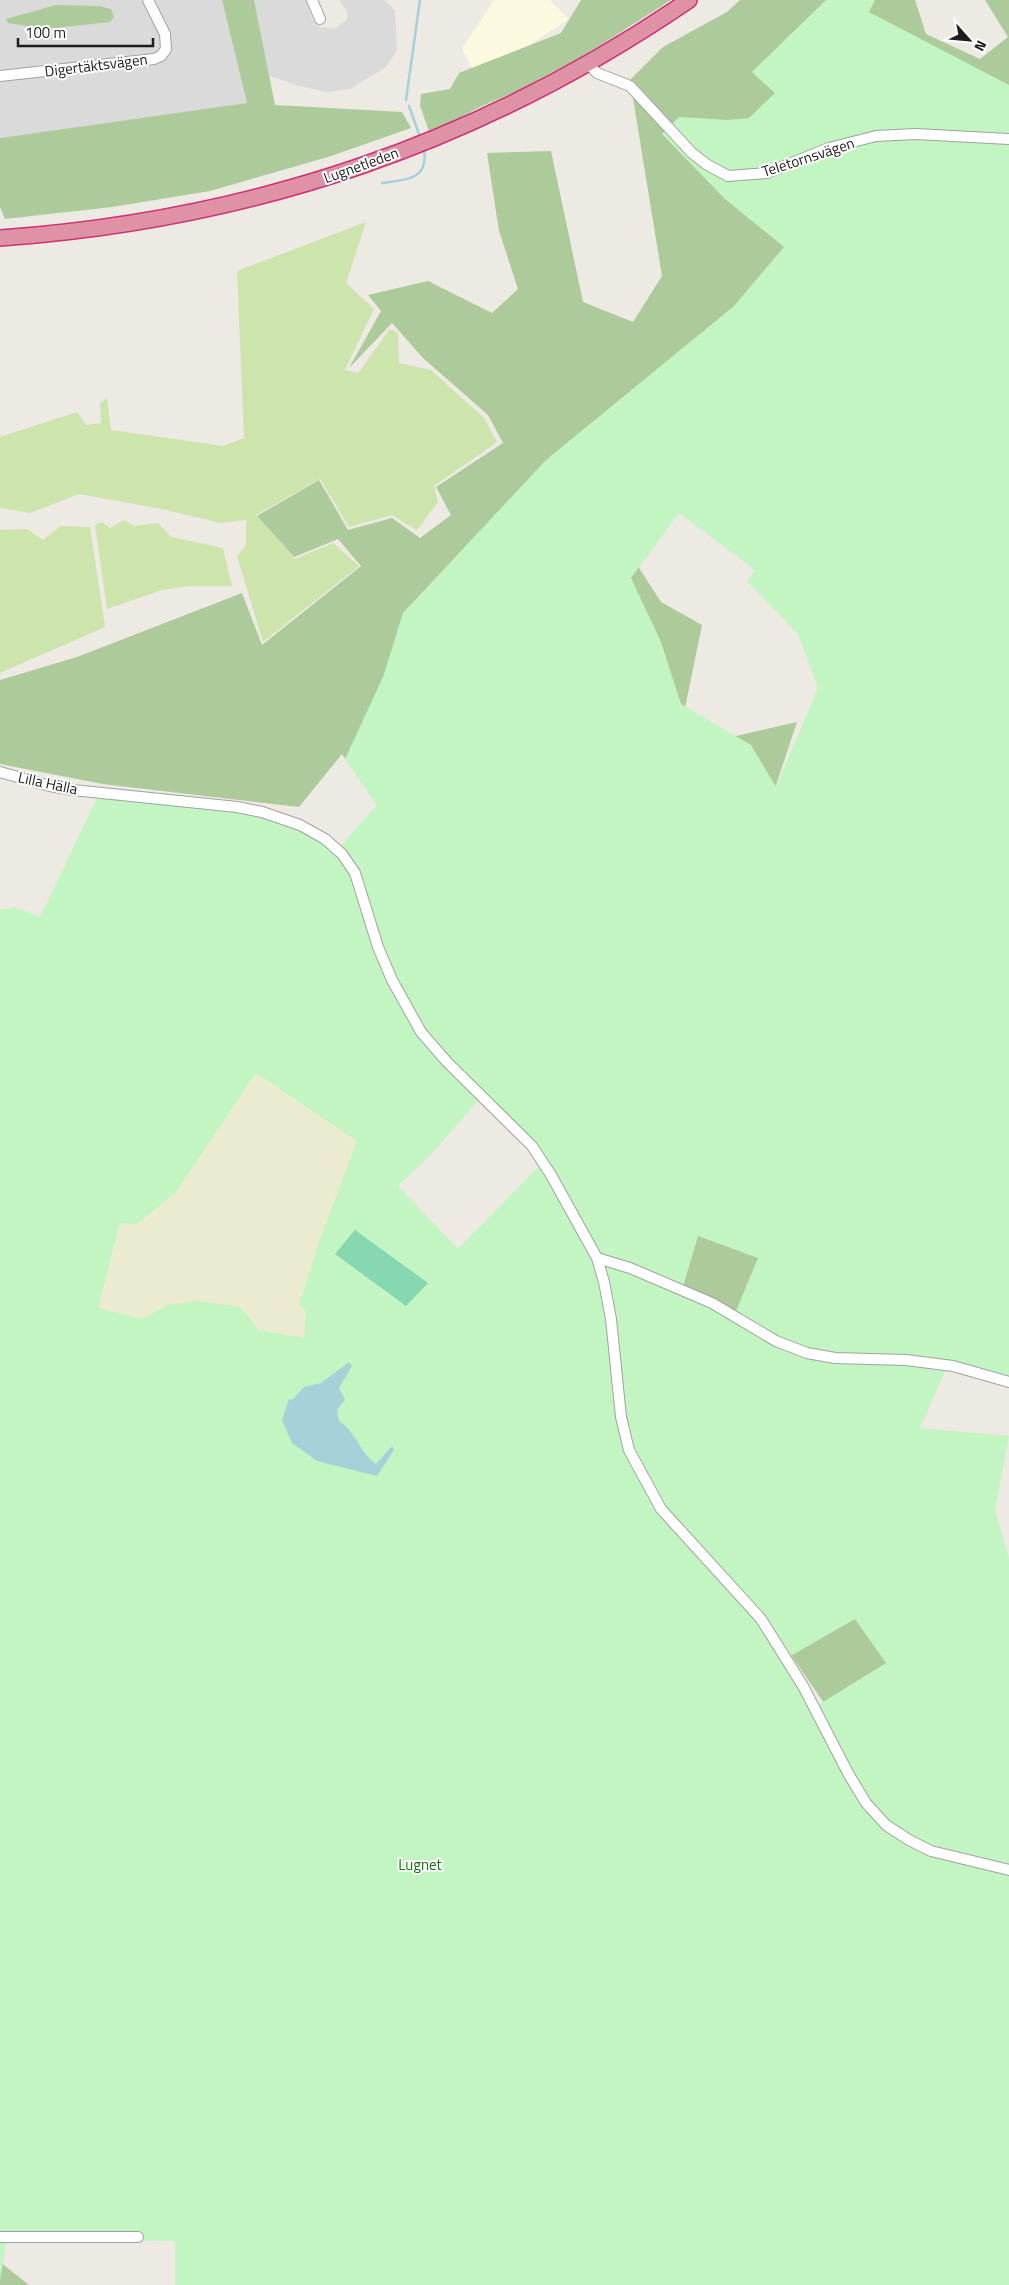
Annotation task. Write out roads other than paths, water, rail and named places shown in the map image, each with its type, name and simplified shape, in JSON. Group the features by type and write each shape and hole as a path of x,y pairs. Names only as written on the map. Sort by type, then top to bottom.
{"highway":[{"name":"Lugnetleden","path":"0,238 122,226 213,209 290,190 366,164 458,129 542,89 636,36 689,0"}],"street":[{"name":"Digertäktsvägen","path":"0,76 136,61 160,56 166,49 165,34 148,0"},
{"path":"312,0 320,19"},
{"name":"Teletornsvägen","path":"588,64 598,73 630,86 692,153 706,164 728,176 767,173 829,148 876,136 929,134 1009,139"},
{"name":"Lilla Hälla","path":"0,772 50,786 97,793 237,807 262,812 300,825 325,839 342,854 355,873 378,947 406,1008 421,1032 447,1062 532,1146 597,1258 611,1319 620,1417 629,1450 661,1509 761,1620 803,1686 858,1791 886,1825 931,1851 1009,1870"},
{"path":"597,1258 630,1268 712,1303 776,1341 807,1353 821,1357 906,1360 953,1366 1009,1382"},
{"path":"0,2237 138,2237"}],"water":[{"path":"349,1362 352,1366 339,1388 345,1400 337,1410 339,1421 350,1431 366,1454 376,1464 392,1446 394,1450 377,1476 317,1461 292,1443 282,1420 289,1399 292,1400 304,1387 321,1383"}],"waterway":[{"path":"406,100 420,0"},
{"path":"409,106 420,137"},
{"path":"382,183 407,179 419,173 425,160 424,150"}],"park label":[{"name":"Lugnet","path":"420,1864"}]}
